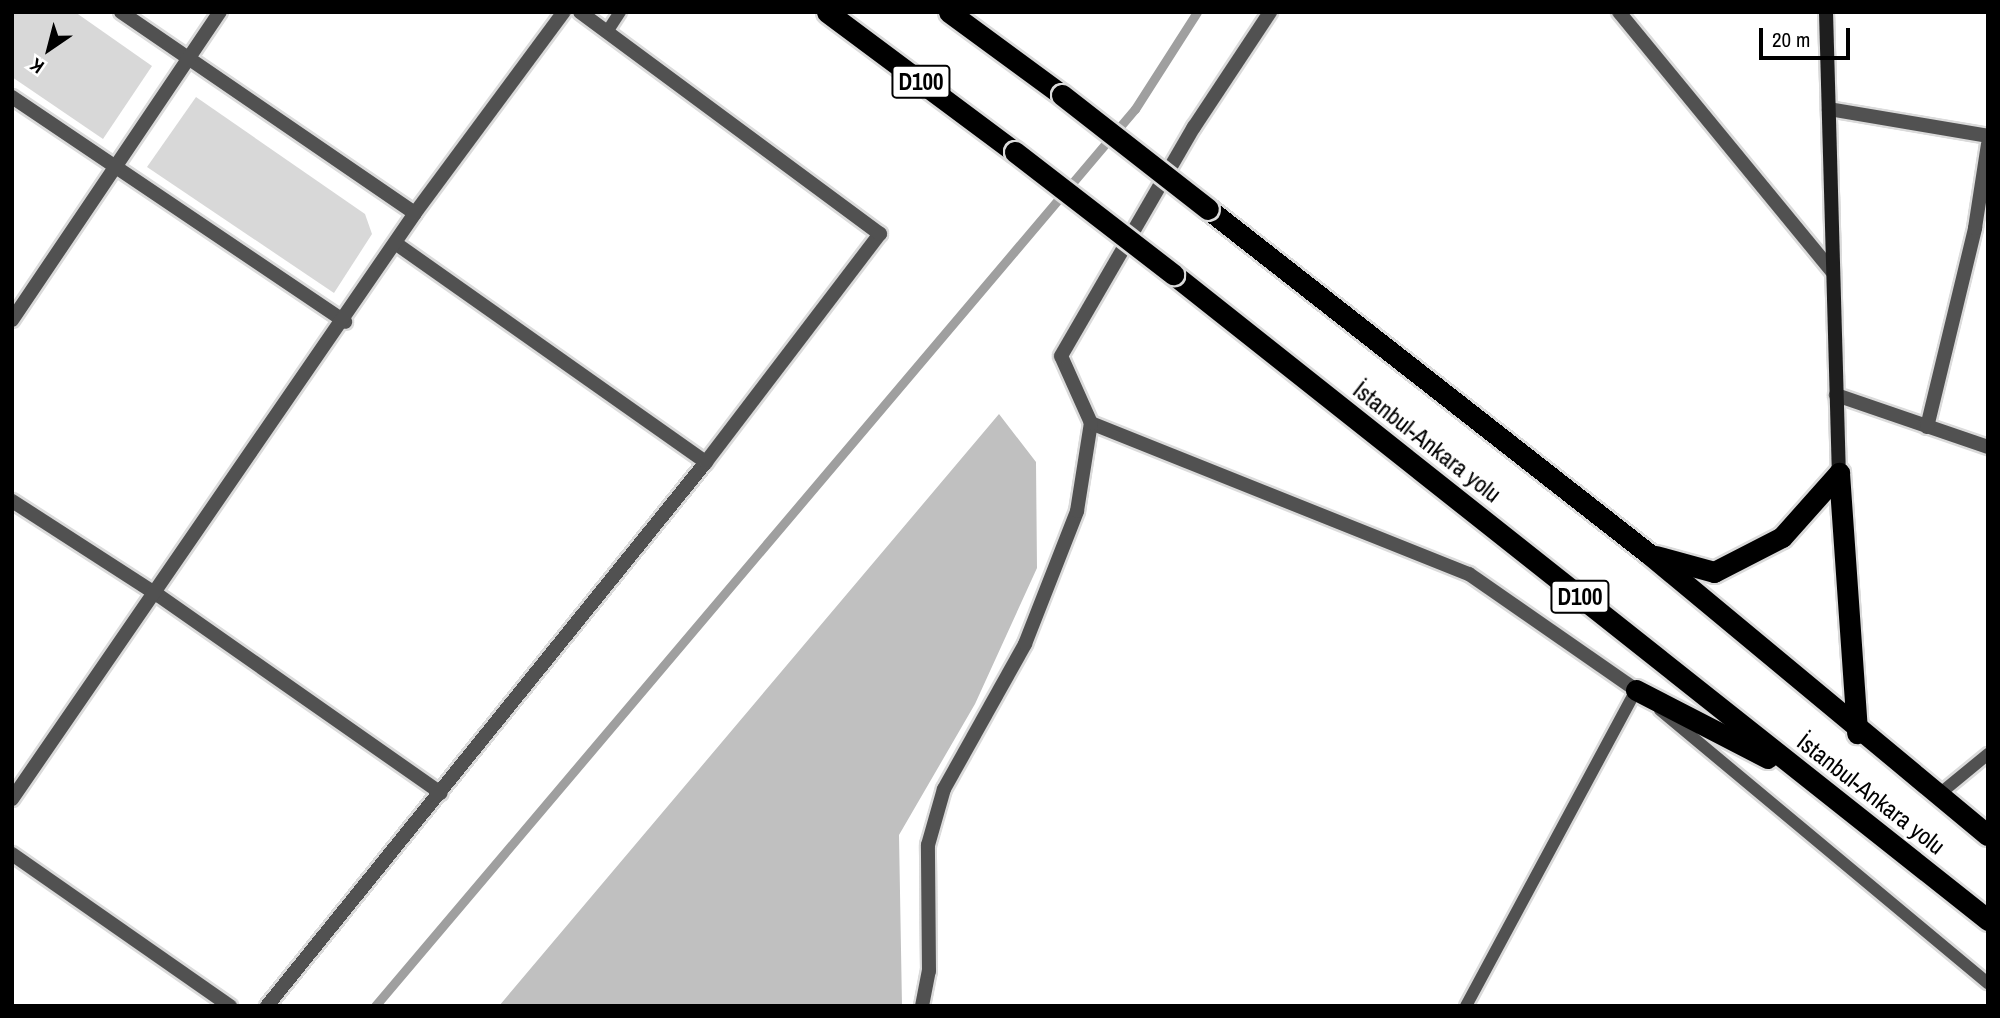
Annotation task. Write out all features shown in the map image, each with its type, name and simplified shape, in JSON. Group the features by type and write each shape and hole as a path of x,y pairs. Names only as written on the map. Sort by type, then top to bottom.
{"highway":[{"name":"İstanbul-Ankara yolu","path":"827,12 1173,274 1988,920"},
{"name":"İstanbul-Ankara yolu","path":"949,12 1062,94 1649,554 1857,733 1988,835"},
{"path":"1649,554 1714,572 1782,537 1839,473"},
{"path":"1839,473 1857,733"},
{"path":"1636,691 1811,780"}],"main road":[{"path":"1826,12 1839,473"}],"street":[{"path":"121,12 415,213"},
{"path":"12,320 112,166 219,12"},
{"path":"12,799 158,595 398,245 415,213 564,12"},
{"path":"267,1006 706,462 880,234 580,12"},
{"path":"922,1006 929,971 928,845 944,789 1051,586 1077,511 1091,423 1061,356 1194,127 1270,12"},
{"path":"1619,12 1832,271"},
{"path":"12,97 345,322"},
{"path":"1829,109 1988,136"},
{"path":"1927,427 1975,228 1988,144"},
{"path":"398,245 706,462"},
{"path":"1836,395 1988,447"},
{"path":"1091,423 1469,574 1636,691"},
{"path":"12,501 158,595 441,793"},
{"path":"12,854 230,1006"}],"lane":[{"path":"607,32 620,12"},
{"path":"1466,1006 1636,691 1988,983"},
{"path":"1937,796 1988,754"}],"shaded area":[{"path":"12,12 75,12 152,66 103,139 12,77"},
{"path":"196,97 365,214 372,234 334,293 147,167"}],"building":[{"path":"999,414 1036,462 1037,568 975,704 899,835 902,1006 499,1006"}],"waterway":[{"path":"375,1006 1135,109 1197,12"}]}
